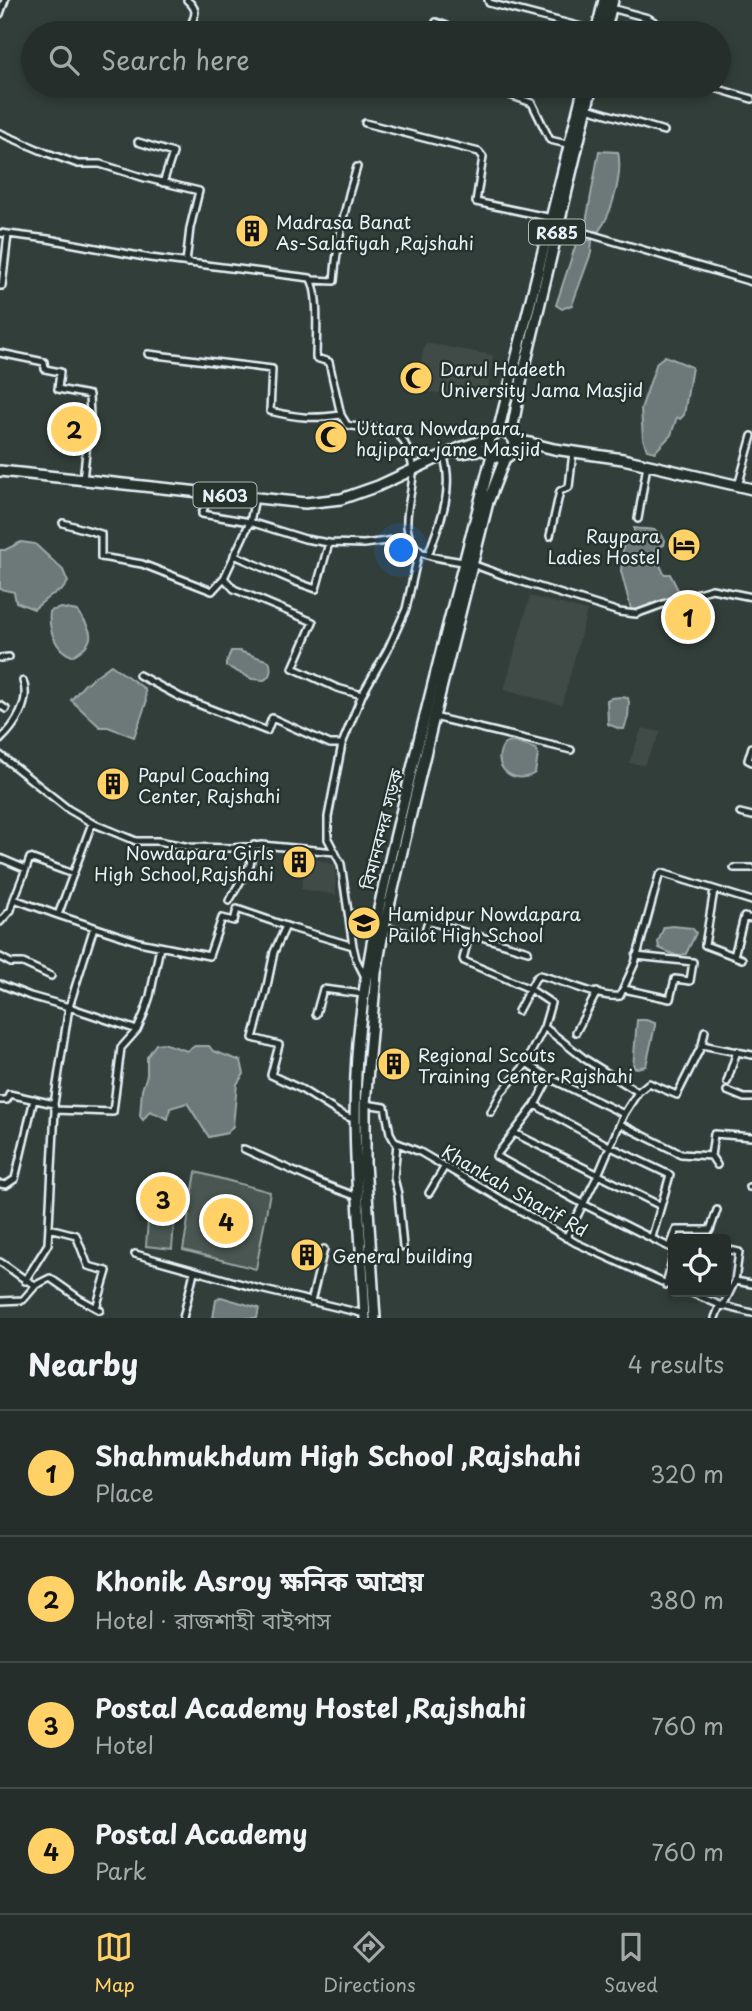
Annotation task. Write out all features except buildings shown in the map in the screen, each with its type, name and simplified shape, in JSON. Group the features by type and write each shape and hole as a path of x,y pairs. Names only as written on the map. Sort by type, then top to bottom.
{"main road":[{"path":"601,21 604,0"},
{"path":"604,21 612,4"},
{"name":"R685","path":"512,437 519,390 574,146 582,98"},
{"name":"R685","path":"574,146 589,98"},
{"name":"R685","path":"494,435 555,222"},
{"name":"N603","path":"0,471 305,503 341,499 378,486 505,432 512,437 554,449 647,465 752,489"},
{"path":"491,453 488,442 494,435"},
{"path":"507,457 515,447 512,437"},
{"name":"N603","path":"443,457 470,451 491,453 498,458 520,451 554,449"},
{"name":"বিমানবন্দর সড়ক","path":"369,1302 365,1104 373,995 384,927 434,717 491,453"},
{"name":"বিমানবন্দর সড়ক","path":"369,1302 358,1196 355,1120 358,1045 365,977 379,903 468,563 488,502 507,457"},
{"path":"368,1317 369,1302"}],"street":[{"path":"0,14 5,0"},
{"path":"187,0 195,6 193,21"},
{"path":"488,0 489,3 557,21"},
{"path":"612,4 653,21"},
{"path":"731,93 752,99"},
{"path":"518,98 532,103 550,140 574,146"},
{"path":"587,108 664,131"},
{"path":"365,123 480,152 483,158 476,202 555,222 752,282"},
{"path":"0,133 78,164 100,164 199,191 190,228 186,263"},
{"path":"138,142 173,153 163,183"},
{"path":"0,233 186,263 334,281 336,258 357,167"},
{"path":"0,286 8,234"},
{"path":"313,280 316,358 329,362 341,415 347,425 357,428 392,430 403,439 408,450 413,470 406,522 410,538 419,551 468,563 619,612 635,614 712,589 752,597"},
{"path":"0,353 44,362 45,369 60,372 58,389 89,395 90,416 83,480"},
{"path":"148,354 272,369 270,411 297,418 341,415"},
{"path":"738,486 752,436"},
{"path":"550,536 560,491 569,487 573,452"},
{"path":"428,555 449,488 449,472 443,457"},
{"path":"638,519 647,465"},
{"path":"209,494 202,514 250,522 305,539 364,544 410,538"},
{"path":"63,523 101,534 101,557 142,564 212,591 224,578 250,522 255,498"},
{"path":"234,555 316,589 329,543"},
{"path":"365,977 353,946 341,864 328,839 328,817 342,744 362,695 388,649 406,609 419,551"},
{"path":"224,578 234,589 313,622 293,668 337,688 362,695"},
{"path":"0,658 9,657"},
{"path":"139,675 180,697 267,731 272,718 330,744 342,744"},
{"path":"0,740 8,733 23,708 27,691 23,681"},
{"path":"434,717 571,750"},
{"path":"752,747 748,760 752,762"},
{"path":"0,755 68,809 92,823 136,841 159,841 190,847 233,848 262,845 335,852"},
{"path":"740,813 752,816"},
{"path":"58,915 92,823"},
{"path":"229,901 250,865 254,845"},
{"path":"0,858 26,869"},
{"path":"0,922 10,910 30,858 73,874"},
{"path":"734,868 752,868"},
{"path":"518,1011 539,975 619,997 629,981 660,874 665,873 752,901"},
{"path":"714,890 705,945 742,959"},
{"path":"14,899 160,947 209,956 222,918 234,921 237,909 353,946"},
{"path":"734,956 744,917 752,919"},
{"path":"384,927 423,937 428,921 528,951"},
{"path":"286,926 274,952 253,1038 279,1045 271,1075 355,1120"},
{"path":"24,1281 48,1244 55,1107 69,1007 94,927"},
{"path":"470,932 464,961 530,989 551,1004 544,1027 527,1063 491,1111"},
{"path":"0,1100 7,1100 9,1094 55,1107 113,1112 121,1048 137,1030 150,996 160,947"},
{"path":"624,989 670,999 675,979 690,981 693,962 636,956"},
{"path":"0,957 11,963 23,963 51,976"},
{"path":"0,984 137,1030"},
{"path":"316,1014 323,989 363,994"},
{"path":"576,1032 597,992"},
{"path":"544,1027 585,1059 638,1092"},
{"path":"566,1238 598,1175 624,1114 638,1092 649,1083 677,1095 702,1045 705,1031"},
{"path":"702,1045 752,1055"},
{"path":"727,1082 737,1051"},
{"path":"527,1063 549,1078 624,1114"},
{"path":"549,1078 535,1105 496,1156 583,1204 668,1246"},
{"path":"727,1091 744,1098 752,1098"},
{"path":"0,1184 6,1185 15,1179 34,1099"},
{"path":"365,1104 386,1107 390,1133 397,1143 394,1178 403,1247"},
{"path":"535,1105 609,1146 670,1175 652,1237"},
{"path":"620,1124 681,1154 711,1156"},
{"path":"514,1133 660,1206"},
{"path":"717,1165 711,1156 713,1134 752,1137"},
{"name":"Khankah Sharif Rd","path":"397,1143 421,1152 566,1238 666,1285"},
{"path":"244,1149 320,1183 358,1196"},
{"path":"429,1194 445,1166"},
{"path":"675,1234 676,1230 710,1230 717,1210"},
{"path":"0,1301 23,1300 36,1285 50,1278 98,1309 107,1271 88,1266 76,1235 49,1228"},
{"path":"311,1302 324,1249"},
{"path":"715,1318 735,1281 740,1252 731,1250"},
{"path":"135,1254 368,1317"},
{"path":"0,1262 13,1269 24,1281 36,1285"},
{"path":"183,1318 194,1272"},
{"path":"666,1285 668,1277"},
{"path":"735,1281 752,1284"},
{"path":"703,1297 752,1313"},
{"path":"335,1318 337,1308"}],"shaded area":[{"path":"599,151 618,152 619,171 608,215 598,232 585,228"},
{"path":"592,240 591,253 572,305 562,309 556,305 577,241"},
{"path":"425,343 493,355 486,399 415,390"},
{"path":"665,356 692,367 684,415 680,419 677,417 671,435 655,452 647,450 643,439 641,409 657,362"},
{"path":"634,528 655,530 662,535 664,545 655,549 664,574 670,574 679,592 656,604 631,609 621,571 624,539 634,539"},
{"path":"21,542 35,544 63,570 68,582 62,590 34,609 16,602 14,592 0,589 0,550"},
{"path":"530,596 587,611 562,705 504,690"},
{"path":"61,608 77,611 89,631 86,646 72,656 57,644 50,625 50,611"},
{"path":"231,651 269,661 271,669 268,677 264,680 252,679 226,666"},
{"path":"111,665 145,689 146,703 134,737 108,727 100,727 71,700 85,684"},
{"path":"628,698 629,703 624,729 620,729 608,724 607,700"},
{"path":"642,728 661,732 644,765 629,763"},
{"path":"514,742 536,749 538,755 535,773 519,777 505,772 499,759 501,751 505,743"},
{"path":"307,856 335,865 336,895 301,889"},
{"path":"664,927 692,928 696,933 686,954 677,956 659,948 658,942"},
{"path":"637,1020 655,1023 655,1026 646,1066 637,1068 633,1067"},
{"path":"163,1043 187,1051 195,1046 209,1046 213,1051 241,1061 244,1074 237,1084 233,1126 227,1133 209,1137 187,1103 170,1108 168,1119 150,1111 143,1120 140,1116 142,1090 147,1075 147,1057 156,1044"},
{"path":"196,1172 270,1192 256,1269 183,1250"},
{"path":"148,1221 174,1223 172,1249 146,1246"},
{"path":"221,1297 259,1308 257,1318 213,1318 216,1300"}],"place":[{"name":"Madrasa Banat As-Salafiyah ,Rajshahi","path":"252,231"},
{"name":"Darul Hadeeth University Jama Masjid","path":"416,378"},
{"name":"Khonik Asroy ক্ষনিক আশ্রয়","path":"74,429"},
{"name":"Uttara Nowdapara, hajipara jame Masjid","path":"331,437"},
{"name":"Raypara Ladies Hostel","path":"684,545"},
{"name":"Shahmukhdum High School ,Rajshahi","path":"688,617"},
{"name":"Papul Coaching Center, Rajshahi","path":"113,784"},
{"name":"Nowdapara Girls High School,Rajshahi","path":"299,862"},
{"name":"Hamidpur Nowdapara Pailot High School","path":"364,923"},
{"name":"Regional Scouts Training Center Rajshahi","path":"394,1064"},
{"name":"Postal Academy Hostel ,Rajshahi","path":"163,1199"},
{"name":"Postal Academy","path":"226,1221"},
{"name":"General building","path":"307,1255"}]}
